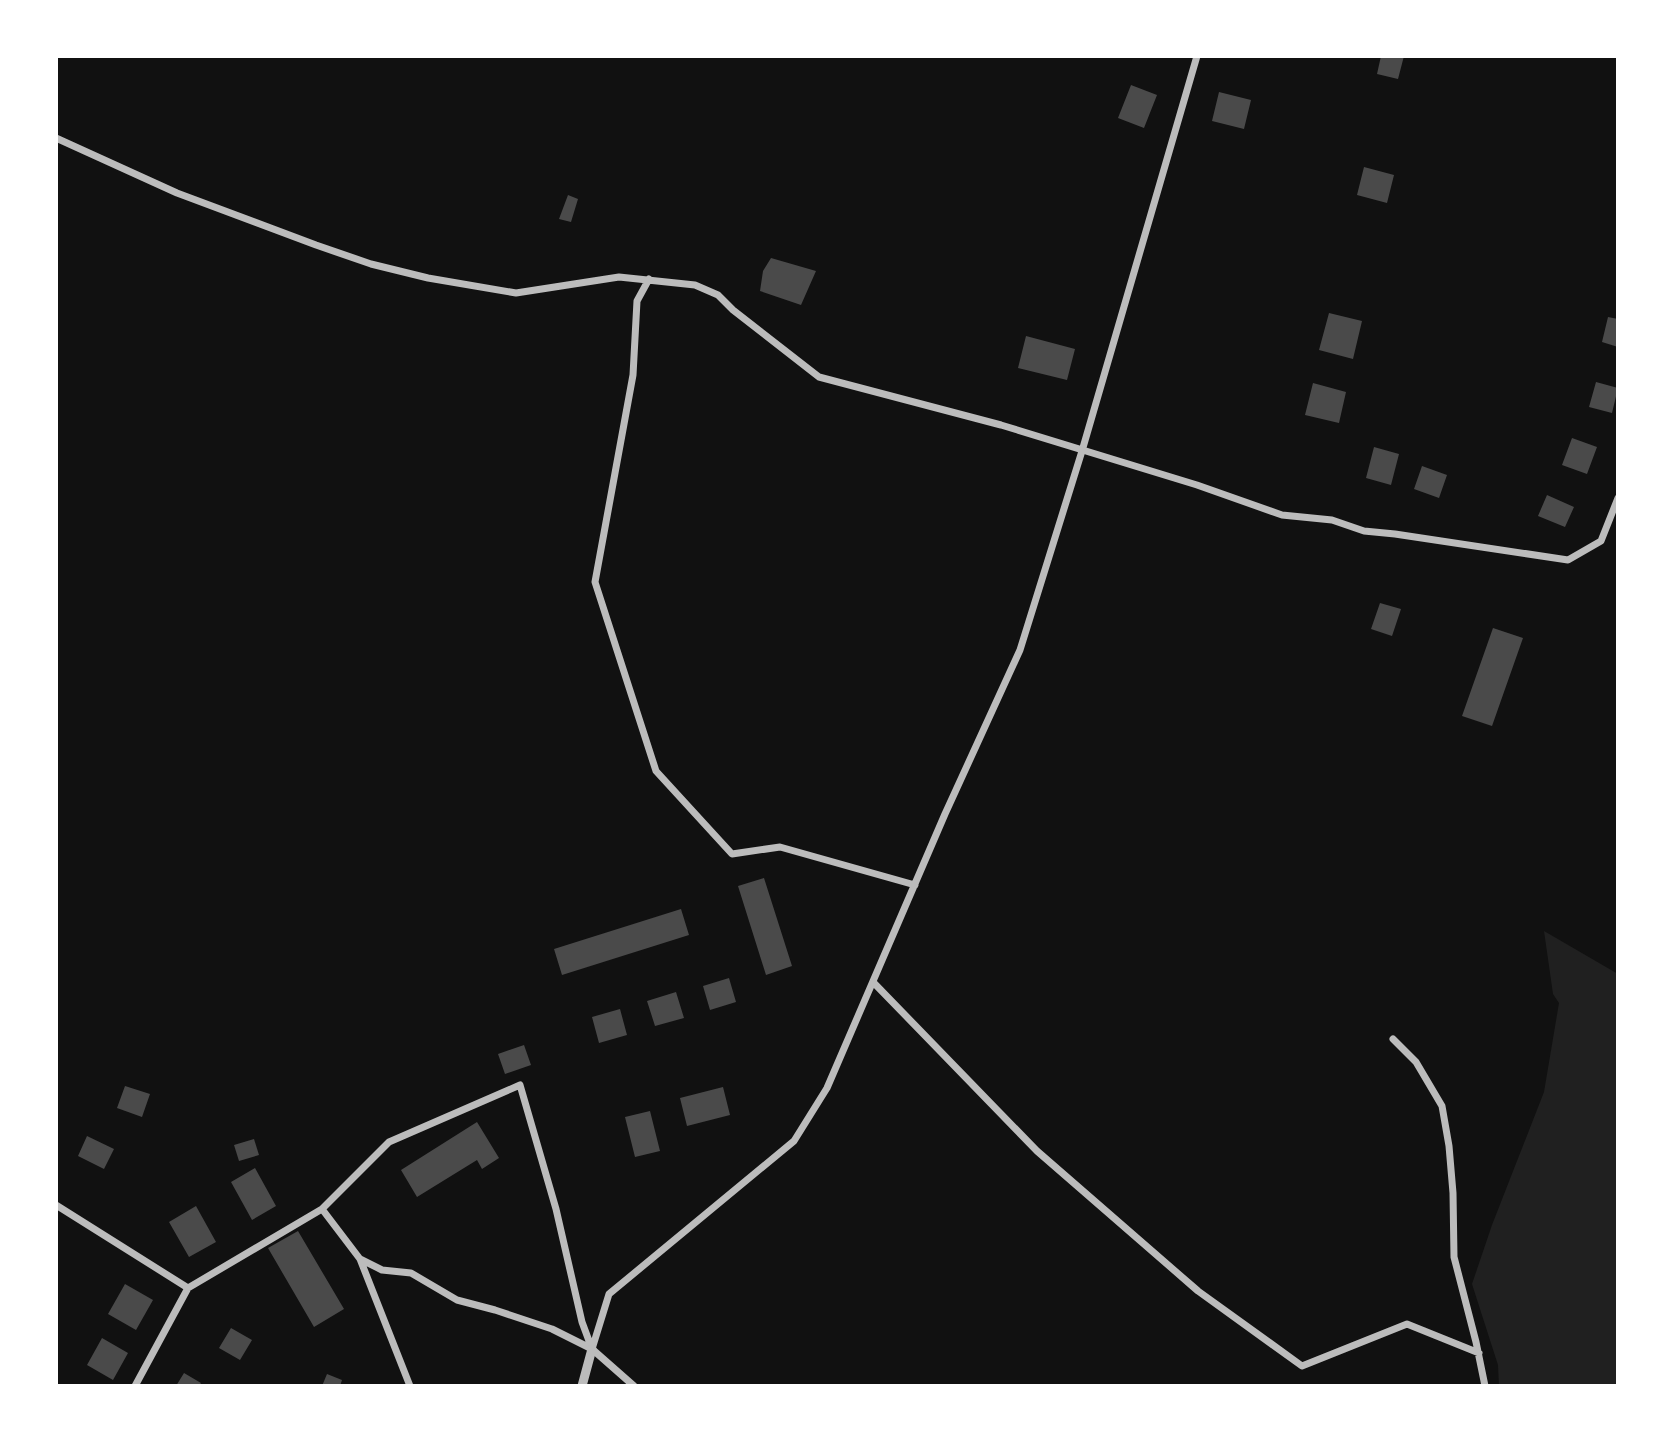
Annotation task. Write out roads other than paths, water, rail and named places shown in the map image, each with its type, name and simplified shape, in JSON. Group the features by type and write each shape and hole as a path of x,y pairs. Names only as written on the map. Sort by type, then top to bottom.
{"street":[{"path":"582,1386 609,1294 794,1141 827,1088 1020,650 1082,451 1197,56"},
{"path":"56,138 177,193 227,212 371,264 428,278 516,293 619,277 695,285 718,295 818,377 1001,425 1196,485 1282,515 1332,520 1364,531 1568,560 1601,541 1618,498"},
{"path":"649,279 637,301 633,375 595,582 656,771 732,854 780,847 915,885"},
{"path":"873,982 1037,1151 1198,1291 1302,1366 1408,1324 1479,1353"},
{"path":"1393,1039 1416,1062 1441,1106 1449,1146 1454,1257 1485,1386"},
{"path":"135,1386 188,1288 322,1209 389,1142 520,1085 556,1209 582,1322 592,1349"},
{"path":"56,1205 188,1288"},
{"path":"322,1209 360,1259 410,1386"},
{"path":"360,1259 382,1270 411,1273 457,1300 552,1329 592,1349 634,1386"}]}
